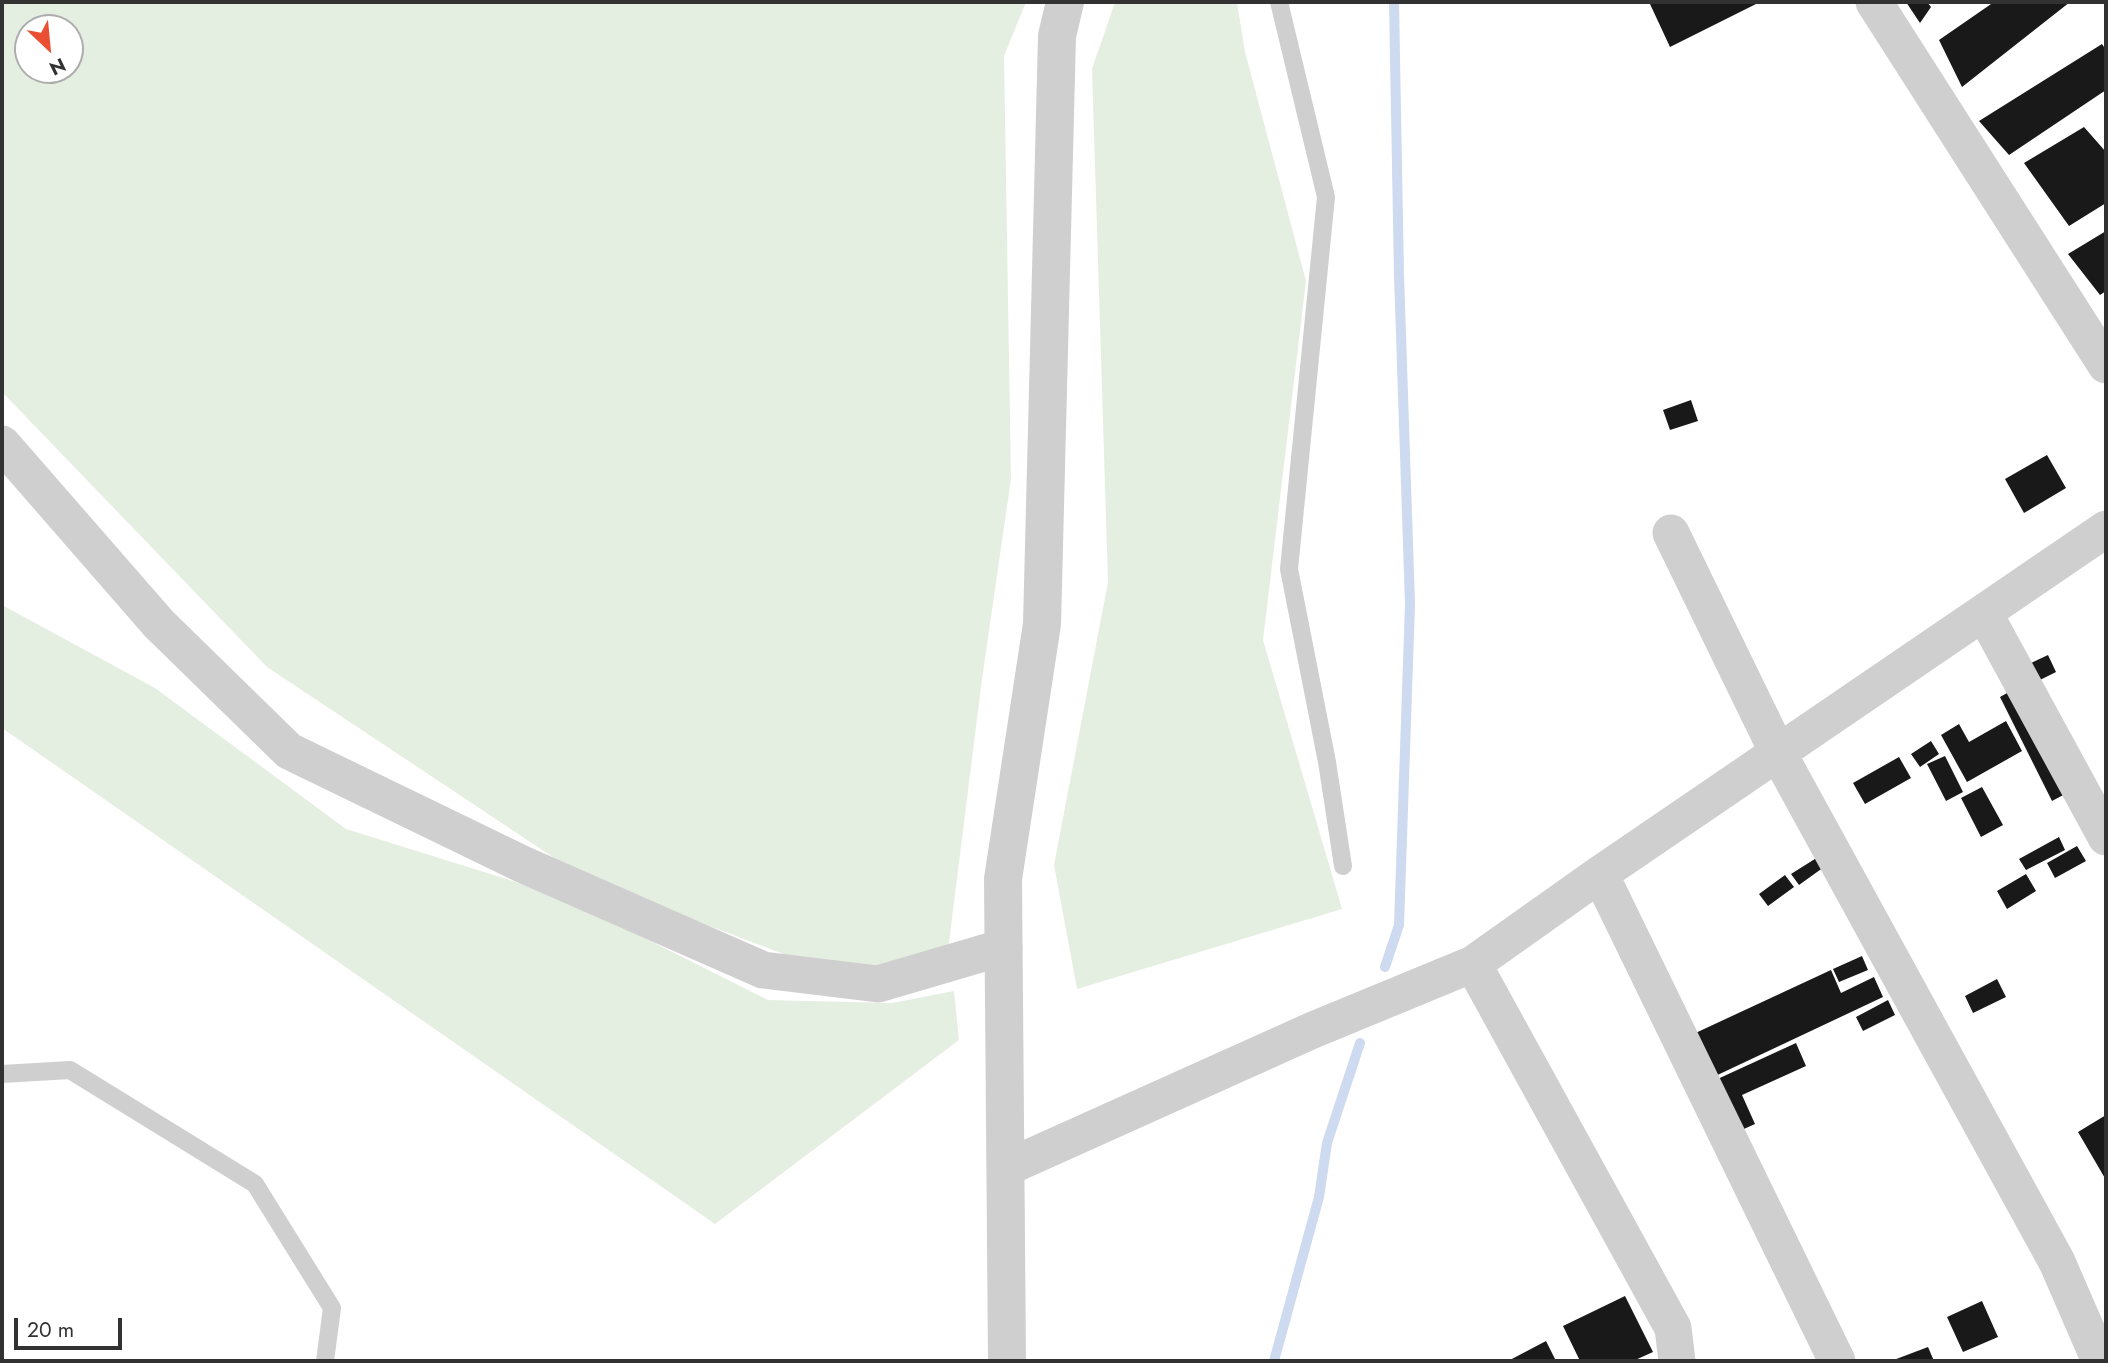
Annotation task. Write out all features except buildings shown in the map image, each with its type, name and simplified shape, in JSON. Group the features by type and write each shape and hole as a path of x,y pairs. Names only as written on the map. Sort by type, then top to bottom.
{"street":[{"path":"1007,1361 1003,879 1042,624 1057,36 1065,2"},
{"path":"1874,2 2106,365"},
{"path":"2,444 159,624 289,751 522,864 763,970 878,984 1004,947"},
{"path":"1006,1168 1313,1030 1473,964 1600,874 2106,529"},
{"path":"1671,533 1778,753 2057,1262 2100,1361"},
{"path":"1984,613 2106,837"},
{"path":"1600,874 1838,1361"},
{"path":"1473,964 1673,1328 1677,1361"}],"lane":[{"path":"1279,2 1325,197 1289,569 1327,762 1343,866"},
{"path":"2,1074 69,1070 255,1184 332,1308 325,1361"}],"green space":[{"path":"2,2 1026,2 1004,56 1011,479 982,679 948,950 844,977 586,879 267,667 2,392"},
{"path":"1115,2 1237,2 1245,52 1306,281 1263,640 1342,909 1077,989 1054,865 1108,582 1092,69"},
{"path":"2,605 155,688 346,829 561,896 768,1000 892,1003 954,991 959,1040 715,1224 2,728"}],"waterway":[{"path":"1385,967 1399,925 1410,604 1399,275 1394,2"},
{"path":"1274,1361 1319,1197 1327,1143 1360,1043"}]}
